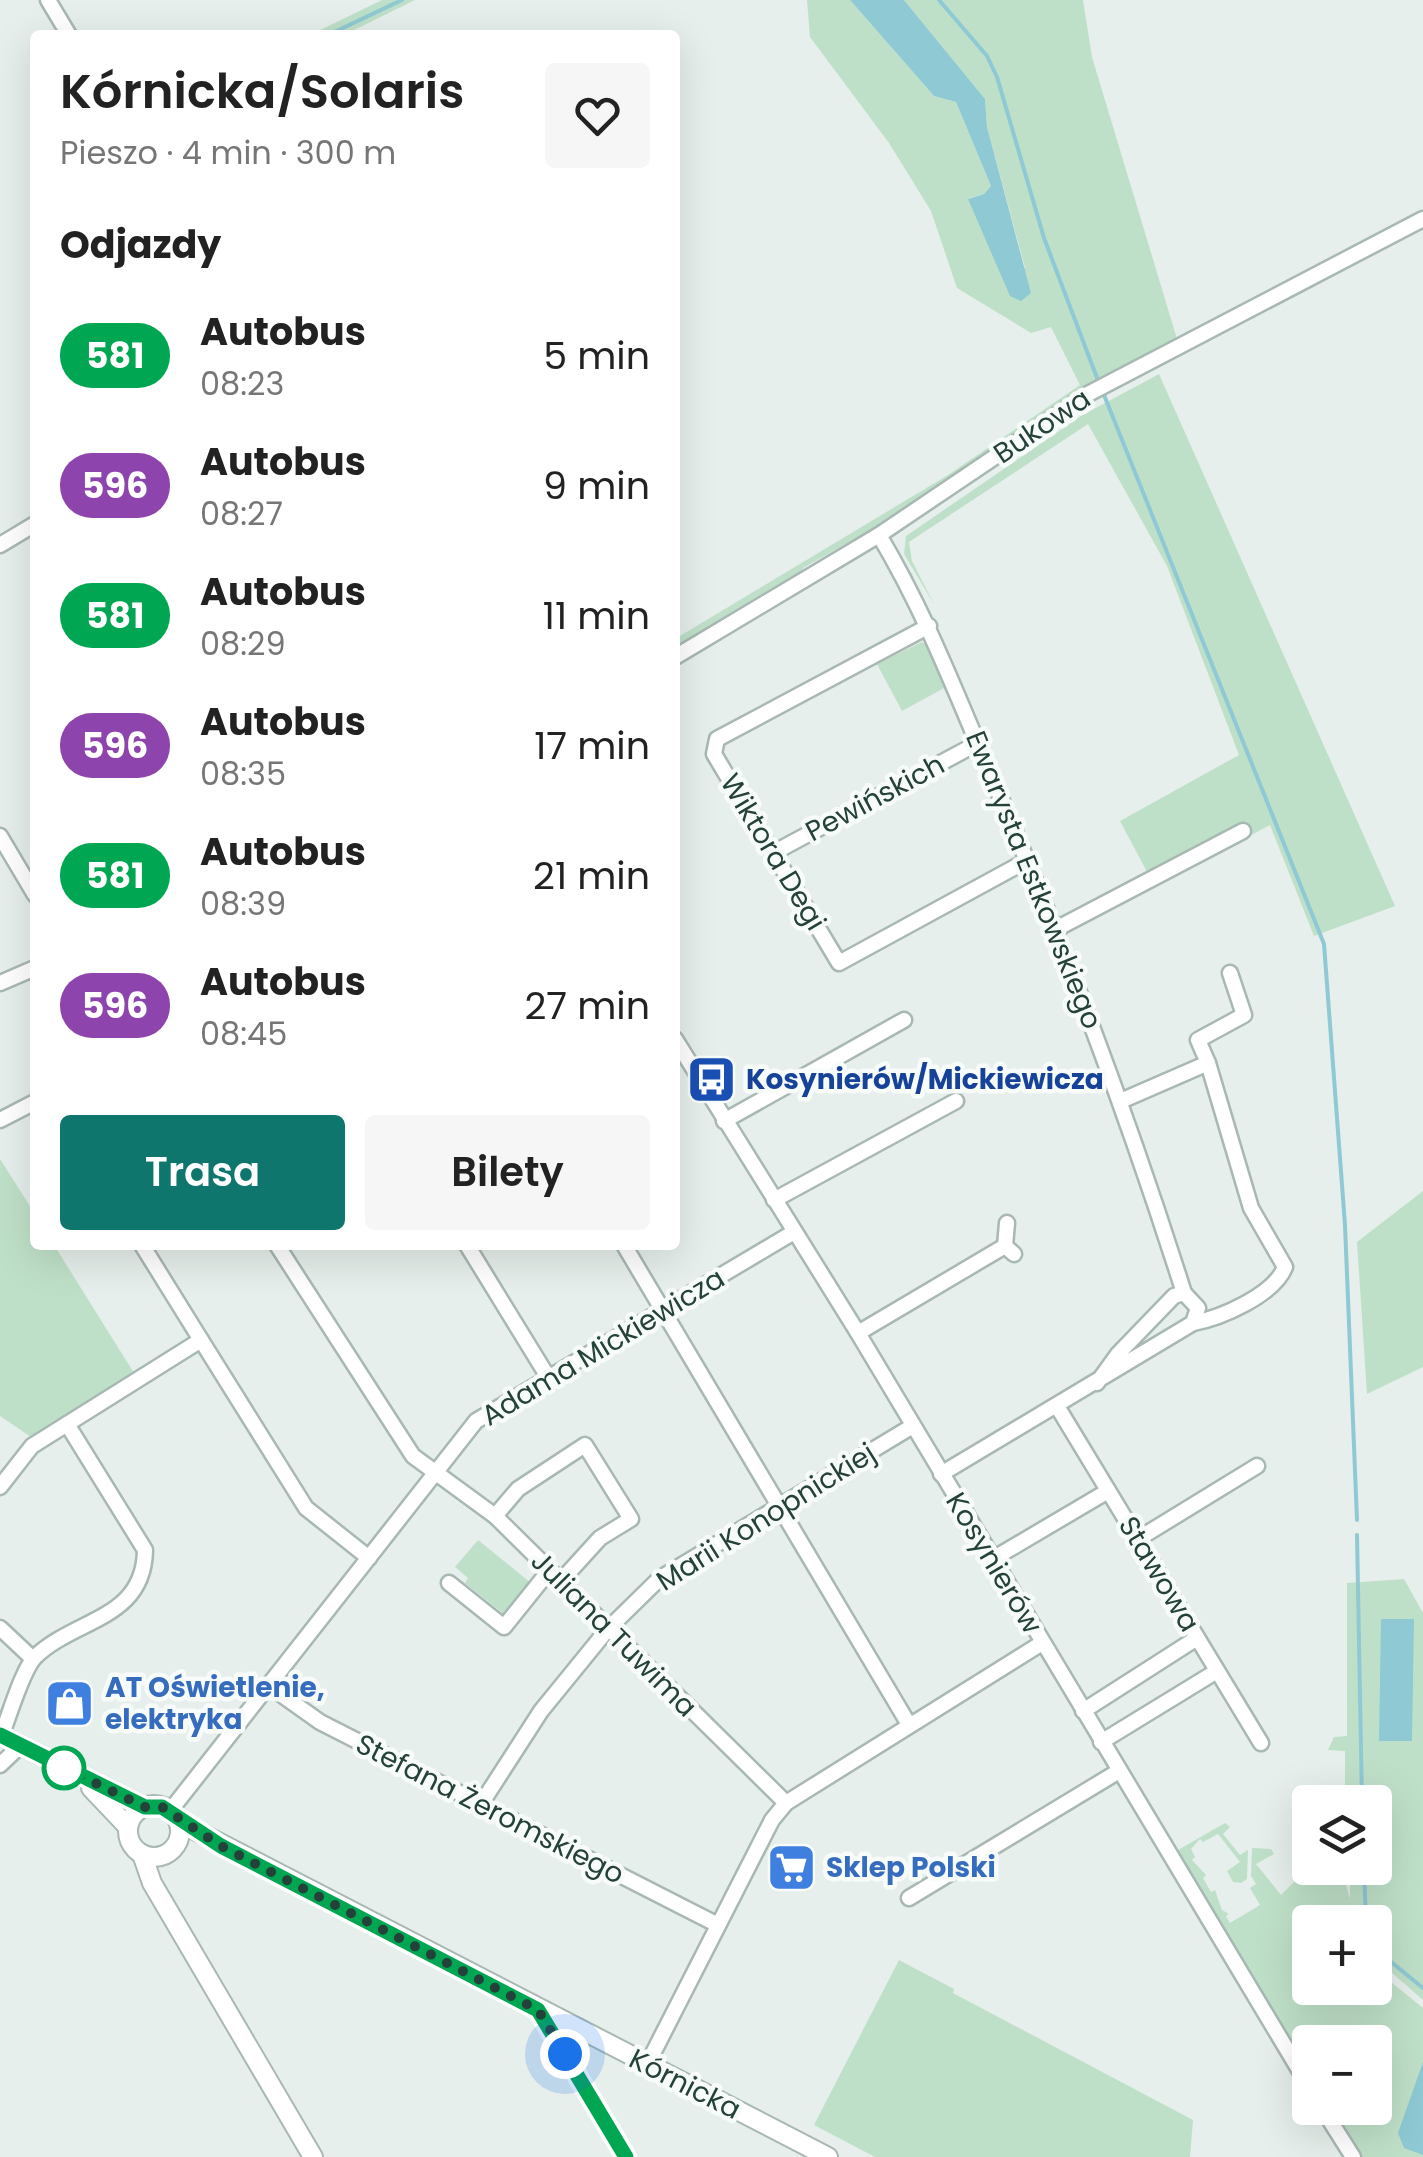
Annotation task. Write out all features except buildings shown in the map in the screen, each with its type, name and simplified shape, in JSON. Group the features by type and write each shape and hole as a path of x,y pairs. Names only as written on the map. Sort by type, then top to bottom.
{"street":[{"path":"48,0 66,30"},
{"name":"Bukowa","path":"680,654 879,535 1088,394 1423,219"},
{"path":"0,545 30,527"},
{"name":"Ewarysta Estkowskiego","path":"879,535 929,626 1056,929 1122,1100 1184,1292 1198,1308 1193,1323"},
{"name":"Wiktora Degi","path":"929,626 717,739 714,754 839,963 1028,860"},
{"name":"Pewińskich","path":"773,852 978,743"},
{"path":"1056,929 1242,831"},
{"path":"0,836 30,887"},
{"path":"0,983 30,970"},
{"path":"940,1474 1193,1323 1213,1319 1280,1281 1285,1268 1251,1208 1198,1040 1244,1016 1230,973"},
{"path":"724,1121 904,1020"},
{"name":"Kosynierów","path":"680,1046 858,1333 1292,2058"},
{"path":"1122,1100 1208,1063"},
{"path":"774,1200 956,1100"},
{"path":"0,1120 30,1105"},
{"path":"858,1333 1010,1250 1007,1222"},
{"name":"Adama Mickiewicza","path":"174,1816 268,1685 476,1422 794,1232"},
{"path":"145,1250 306,1508 369,1558"},
{"name":"Juliana Tuwima","path":"280,1250 414,1456 495,1516 786,1803"},
{"path":"470,1250 548,1378"},
{"path":"627,1250 908,1723"},
{"path":"1096,1383 1157,1312 1184,1292"},
{"path":"0,1487 20,1455 201,1340"},
{"name":"Stawowa","path":"1057,1406 1261,1743"},
{"path":"68,1424 145,1550 145,1570 139,1587 125,1601 33,1658 0,1736 145,1807 174,1816 176,1844 151,1855"},
{"name":"Marii Konopnickiej","path":"481,1804 541,1712 607,1630 659,1579 911,1427"},
{"path":"448,1584 504,1627 554,1576 600,1538 631,1519 585,1445 518,1490 495,1516"},
{"path":"1138,1539 1257,1466"},
{"path":"992,1560 1108,1490"},
{"path":"0,1628 33,1658"},
{"path":"1083,1711 1197,1638"},
{"path":"647,2065 772,1820 786,1803 908,1723 1042,1644"},
{"path":"1101,1742 1217,1671"},
{"name":"Stefana Żeromskiego","path":"268,1685 320,1722 718,1925"},
{"path":"0,1764 20,1746"},
{"path":"909,1898 1118,1771"},
{"path":"80,1777 128,1827 130,1842 151,1855 163,1900 314,2157"},
{"path":"128,1827 145,1807"},
{"name":"Kórnicka","path":"174,1816 221,1846 828,2157"},
{"name":"Kórnicka","path":"176,1844 221,1846"},
{"path":"538,2010 626,2157"},
{"path":"565,2054 576,2029"},
{"path":"1333,2125 1354,2157"}],"green space":[{"path":"382,0 415,0 354,30 320,30"},
{"path":"807,0 850,0 934,96 956,102 991,186 984,194 969,198 1001,271 1025,268 987,127 985,99 904,0 1083,0 1092,57 1177,339 1082,390 859,541 856,538 803,568 805,573 680,645 680,636 948,475 1080,385 1051,327 1031,333 957,288 931,211 889,143 810,37"},
{"path":"1159,374 1395,906 1314,936 1270,825 1155,887 1120,821 1239,755 1167,566 1088,424 909,542 912,561 934,604 904,554 906,536 1081,416"},
{"path":"922,642 930,649 946,687 902,711 877,664"},
{"path":"0,1159 30,1206 30,1250 57,1250 134,1373 31,1437 0,1416"},
{"path":"1423,1191 1423,1367 1367,1394 1357,1242"},
{"path":"478,1540 531,1583 505,1615 465,1583 468,1578 455,1567"},
{"path":"1404,1579 1423,1613 1423,2000 1392,1973 1392,1905 1292,1905 1292,2005 1392,2005 1392,1983 1423,2008 1423,2157 1362,2157 1342,2125 1392,2125 1392,2025 1292,2025 1292,2045 1227,1942 1230,1939 1178,1850 1225,1823 1230,1827 1223,1834 1240,1855 1248,1850 1247,1879 1241,1883 1233,1882 1227,1871 1240,1862 1218,1834 1203,1842 1200,1839 1191,1849 1195,1857 1192,1860 1206,1875 1203,1878 1211,1892 1215,1890 1230,1923 1260,1905 1250,1888 1256,1884 1251,1876 1252,1848 1271,1849 1274,1854 1256,1864 1281,1895 1292,1884 1346,1885 1350,1899 1350,1885 1392,1885 1392,1785 1345,1785 1345,1751 1328,1750 1334,1737 1347,1736 1347,1583"},
{"path":"899,1960 954,1989 953,1993 1193,2120 1190,2157 875,2157 814,2125"}],"water":[{"path":"850,0 904,0 985,99 987,127 1031,293 1021,301 1010,296 968,199 984,194 991,186 956,102 934,96"},
{"path":"1381,1619 1414,1619 1412,1741 1379,1741"},
{"path":"1423,2062 1423,2155 1404,2148 1398,2133"}],"waterway":[{"path":"339,30 402,0"},
{"path":"939,0 987,56 997,77 1044,238 1324,944 1345,1225 1357,1520"},
{"path":"1357,1535 1362,1785"},
{"path":"1365,1885 1365,1905"},
{"path":"1392,1963 1423,1988"}],"bus line":[{"name":"581","path":"0,1735 145,1807 170,1811 179,1822 221,1846 538,2010 626,2157"}],"place":[{"name":"Kosynierów/Mickiewicza","path":"711,1079"},
{"name":"AT Oświetlenie, elektryka","path":"70,1703"},
{"name":"Sklep Polski","path":"791,1867"}],"route":[{"path":"64,1768 145,1807 170,1811 179,1822 221,1846 538,2010 565,2054"}]}
